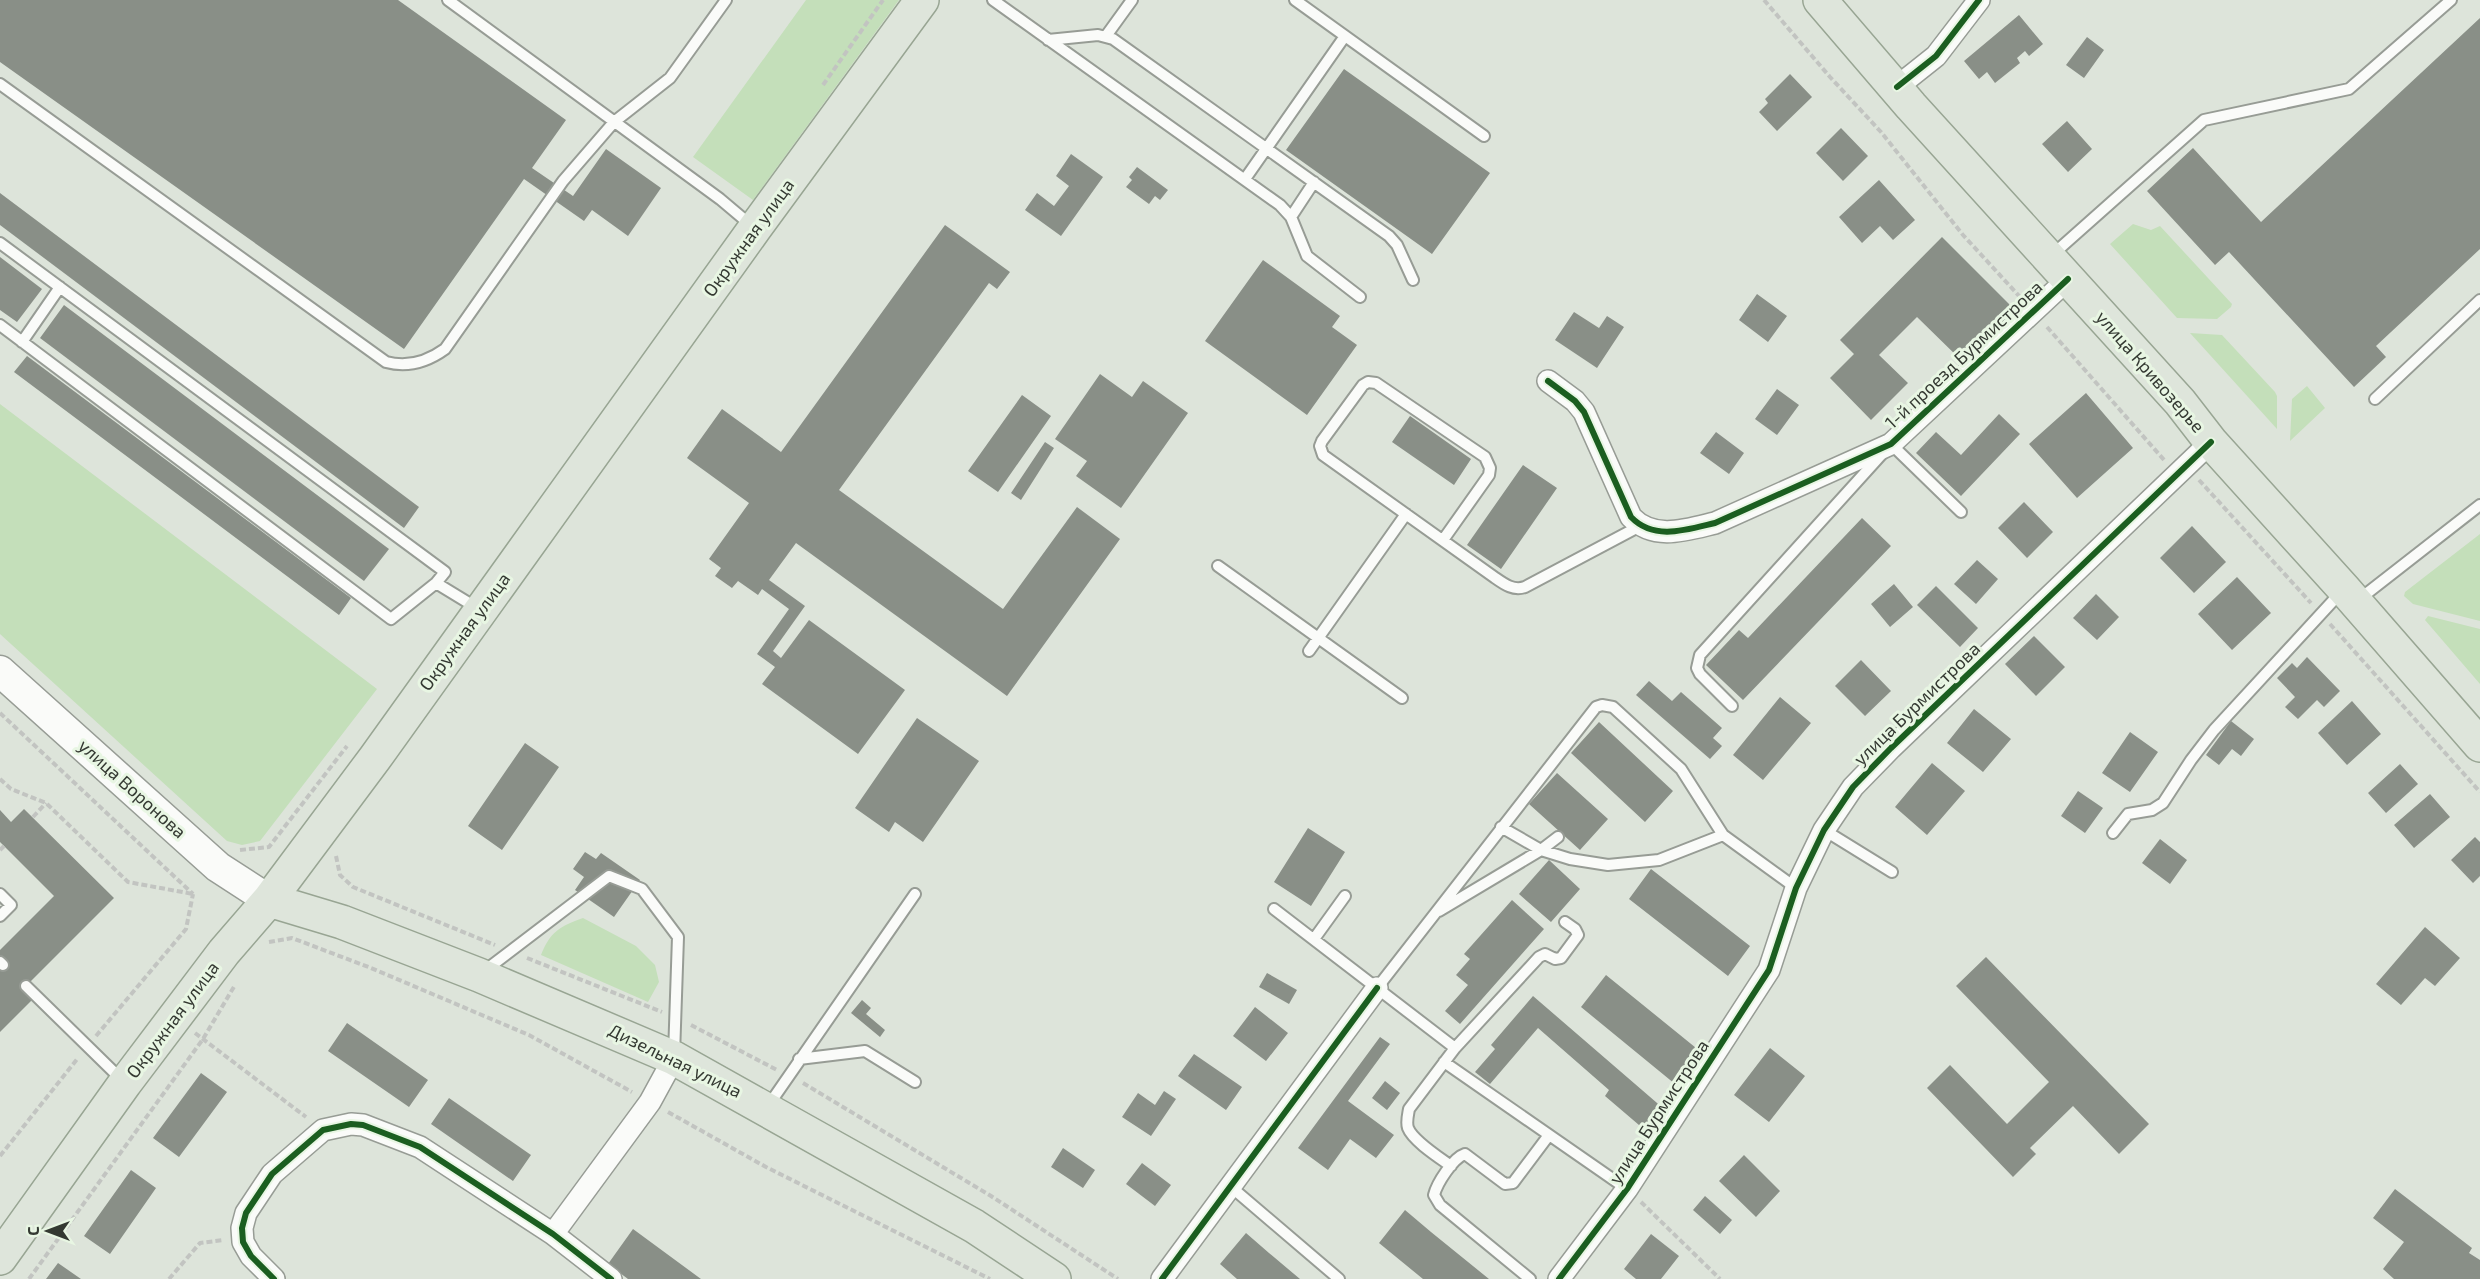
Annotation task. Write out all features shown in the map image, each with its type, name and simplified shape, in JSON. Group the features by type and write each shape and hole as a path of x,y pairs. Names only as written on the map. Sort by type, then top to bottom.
{"main road":[{"name":"Окружная улица","path":"0,1258 125,1083 224,952 269,900 375,758 755,228 922,0"},
{"name":"улица Кривозерье","path":"1820,0 1911,105 2180,402 2211,442 2480,745"},
{"name":"улица Воронова","path":"0,672 218,867 269,900"},
{"name":"Дизельная улица","path":"269,900 342,922 479,975 595,1022 674,1058 767,1108 974,1226 1053,1279"}],"street":[{"path":"1897,87 1936,56 1979,0"},
{"name":"1-й проезд Бурмистрова","path":"1640,526 1652,531 1665,532 1715,523 1891,444 2033,310 2058,269"},
{"path":"1548,381 1575,401 1584,412 1631,517 1640,526"},
{"name":"улица Бурмистрова","path":"1559,1279 1628,1189 1769,970 1796,888 1824,830 1853,788 1891,748 2211,442"},
{"path":"1162,1279 1377,988"},
{"path":"553,1234 650,1102 674,1058"},
{"path":"274,1279 247,1249 242,1228 246,1213 272,1174 323,1130 337,1125 363,1125 420,1147 553,1234 611,1279"}],"lane":[{"path":"448,0 720,198 755,228"},
{"path":"0,84 386,362 394,364 422,362 445,350 563,181 614,122 670,78 726,0"},
{"path":"993,0 1280,205 1291,217 1307,256 1360,297"},
{"path":"1106,36 1131,0"},
{"path":"1294,0 1484,136"},
{"path":"2058,269 2204,120 2349,89 2451,0"},
{"path":"1048,40 1106,36 1394,240 1413,280"},
{"path":"1245,179 1344,36"},
{"path":"1291,217 1314,182"},
{"path":"0,243 445,572 436,583 391,619 0,325"},
{"path":"22,342 60,287"},
{"path":"2375,399 2480,300"},
{"path":"1443,540 1489,475 1489,463 1485,457 1376,384 1368,382 1363,385 1322,441 1320,451 1323,455 1507,586 1520,589 1640,526"},
{"path":"1732,706 1696,668 1700,655 1891,444 1961,512"},
{"path":"2113,833 2128,814 2152,810 2163,803 2190,760 2214,730 2350,596 2480,505"},
{"path":"1310,651 1406,514"},
{"path":"1218,566 1402,698"},
{"path":"436,583 480,610"},
{"path":"1377,988 1596,707 1608,705 1613,707 1681,769 1723,835 1796,888"},
{"path":"1501,828 1541,850 1591,863 1617,865 1659,860 1723,835"},
{"path":"1824,830 1892,872"},
{"path":"1433,915 1541,850 1558,837"},
{"path":"479,975 609,876 642,889 678,937 674,1058"},
{"path":"0,894 10,905 0,916"},
{"path":"767,1108 915,894"},
{"path":"1314,939 1344,896"},
{"path":"1274,909 1455,1048"},
{"path":"1451,1166 1415,1138 1408,1129 1409,1109 1455,1048 1539,957 1545,954 1555,959 1561,958 1578,935 1575,929 1566,922"},
{"path":"26,987 125,1083"},
{"path":"799,1059 865,1051 915,1082"},
{"path":"1444,1062 1628,1189"},
{"path":"1530,1279 1436,1200 1436,1188 1460,1156 1468,1154 1505,1184 1510,1185 1549,1135"},
{"path":"1230,1186 1339,1279"}],"path":[{"path":"1764,0 1881,132 1963,235 2033,310 2164,459"},
{"path":"0,713 193,894"},
{"path":"0,779 11,789 46,803 129,882 193,894"},
{"path":"33,818 46,803"},
{"path":"234,848 242,851 269,847"},
{"path":"335,853 340,875 353,887 675,1018 813,1088 991,1196 1118,1279"},
{"path":"176,940 186,929 193,894"},
{"path":"267,943 292,938 371,968 529,1035 766,1167 990,1279"},
{"path":"29,1279 203,1039 236,983"},
{"path":"176,1018 323,1130"},
{"path":"1628,1189 1720,1279"},
{"path":"169,1279 200,1243 218,1240 247,1249"}],"green space":[{"path":"806,0 899,0 753,200 693,157"},
{"path":"2133,224 2151,230 2160,226 2232,304 2231,307 2217,319 2177,318 2110,244"},
{"path":"2190,333 2222,335 2275,392 2277,429"},
{"path":"2307,386 2325,408 2290,441 2292,399"},
{"path":"0,404 377,689 260,841 242,845 227,841 0,634"},
{"path":"2480,534 2480,621 2413,604 2404,596 2405,592"},
{"path":"2428,616 2480,629 2480,684 2425,620"},
{"path":"583,918 636,946 655,965 659,982 648,1002 541,955 552,935 568,924"}],"building":[{"path":"0,0 398,0 566,120 532,168 573,196 606,149 661,188 628,236 592,210 584,221 524,179 404,349 0,62"},
{"path":"2019,15 2043,44 2029,56 2025,51 2017,58 2020,63 1995,83 1987,72 1979,79 1964,61"},
{"path":"2480,18 2480,249 2376,346 2386,357 2354,387 2229,252 2215,265 2147,191 2193,148 2261,222"},
{"path":"2087,37 2104,50 2084,78 2066,65"},
{"path":"1344,69 1490,173 1432,254 1286,150"},
{"path":"1790,74 1812,97 1777,131 1759,112 1768,103 1765,99"},
{"path":"2067,121 2092,149 2068,172 2042,144"},
{"path":"1841,128 1868,156 1843,181 1816,153"},
{"path":"1071,154 1103,177 1061,236 1025,210 1037,193 1054,206 1069,186 1056,176"},
{"path":"1137,167 1168,190 1160,200 1155,196 1149,204 1126,187 1132,180 1129,177"},
{"path":"1879,180 1915,220 1893,240 1880,226 1862,243 1839,217"},
{"path":"0,193 419,507 404,528 0,225"},
{"path":"945,225 1010,272 997,289 989,283 839,490 1003,609 1077,507 1120,539 1007,696 796,543 769,580 805,606 773,651 781,658 809,620 905,690 858,754 762,684 775,667 757,654 789,609 762,589 758,595 738,581 732,588 715,576 721,568 709,559 749,503 687,458 722,409 781,452"},
{"path":"1942,237 2016,311 1964,363 1917,317 1879,355 1908,383 1871,420 1830,378 1854,354 1840,340"},
{"path":"0,257 42,289 17,322 0,310"},
{"path":"1263,260 1340,316 1332,327 1357,345 1307,415 1205,341"},
{"path":"1757,294 1787,316 1768,342 1739,320"},
{"path":"64,305 389,549 364,581 40,338"},
{"path":"1574,312 1599,328 1607,316 1624,327 1597,368 1555,340"},
{"path":"27,356 351,598 339,615 14,372"},
{"path":"1100,374 1132,397 1143,381 1188,413 1121,508 1076,476 1087,461 1055,439"},
{"path":"1777,389 1799,405 1777,435 1755,419"},
{"path":"2086,393 2133,448 2077,498 2029,444"},
{"path":"1022,395 1051,416 998,492 968,471"},
{"path":"1999,414 2020,434 1961,496 1916,453 1936,432 1961,455"},
{"path":"1410,416 1471,459 1454,485 1392,442"},
{"path":"1716,432 1744,453 1729,474 1700,453"},
{"path":"1045,442 1054,448 1021,500 1011,493"},
{"path":"1523,465 1557,488 1501,569 1467,545"},
{"path":"2024,502 2053,532 2027,558 1998,528"},
{"path":"1862,518 1891,546 1743,700 1706,665 1739,630 1748,638"},
{"path":"2192,526 2226,562 2194,593 2160,558"},
{"path":"1977,560 1998,579 1976,604 1954,584"},
{"path":"2237,577 2271,613 2232,650 2198,614"},
{"path":"1894,584 1913,607 1890,627 1871,604"},
{"path":"1936,586 1978,628 1960,647 1917,605"},
{"path":"2096,594 2119,617 2097,640 2073,618"},
{"path":"2034,636 2065,667 2036,696 2005,664"},
{"path":"2307,657 2340,691 2324,707 2317,700 2298,719 2285,707 2295,697 2277,678 2292,663 2297,668"},
{"path":"1861,660 1891,691 1865,716 1835,686"},
{"path":"1649,681 1672,701 1681,692 1722,728 1713,738 1722,746 1710,759 1636,695"},
{"path":"1780,697 1811,723 1763,780 1733,755"},
{"path":"2352,701 2381,734 2347,765 2318,733"},
{"path":"1974,709 2011,739 1983,772 1947,743"},
{"path":"917,718 979,761 923,842 895,822 889,832 855,808"},
{"path":"2231,721 2254,739 2241,756 2232,749 2219,765 2206,755"},
{"path":"1599,722 1673,791 1645,822 1571,753"},
{"path":"2130,732 2158,752 2130,792 2102,773"},
{"path":"525,743 559,767 502,850 468,826"},
{"path":"1932,763 1965,791 1927,835 1895,807"},
{"path":"2400,764 2418,784 2386,813 2368,793"},
{"path":"1557,773 1608,819 1580,850 1529,804"},
{"path":"2078,791 2103,808 2085,833 2061,816"},
{"path":"2430,794 2450,817 2414,848 2394,825"},
{"path":"24,809 114,898 24,988 34,998 0,1032 0,968 6,962 0,957 0,950 54,896 0,842 0,810 11,822"},
{"path":"1308,828 1345,852 1311,906 1274,882"},
{"path":"2475,837 2480,842 2480,876 2473,883 2451,860"},
{"path":"2160,839 2187,860 2170,884 2142,863"},
{"path":"585,852 596,859 601,853 640,880 614,917 575,890 584,877 573,869"},
{"path":"1549,860 1580,889 1551,922 1519,894"},
{"path":"1651,869 1750,946 1728,976 1629,899"},
{"path":"1512,900 1544,929 1460,1024 1445,1011 1468,985 1456,975 1470,959 1464,954"},
{"path":"2425,927 2460,958 2435,986 2425,978 2401,1005 2376,984"},
{"path":"1986,957 2149,1124 2119,1154 2073,1106 2030,1148 2036,1154 2013,1177 1927,1088 1950,1065 2007,1124 2049,1082 1956,986"},
{"path":"1267,973 1297,990 1289,1004 1259,987"},
{"path":"1606,975 1701,1052 1675,1084 1581,1007"},
{"path":"1533,996 1664,1109 1646,1131 1605,1096 1609,1090 1538,1028 1490,1084 1475,1072 1495,1049 1491,1045"},
{"path":"862,1000 871,1008 866,1014 885,1030 880,1037 851,1013"},
{"path":"1255,1007 1288,1033 1266,1061 1233,1036"},
{"path":"347,1023 428,1080 409,1107 328,1051"},
{"path":"1380,1037 1390,1044 1348,1101 1394,1135 1376,1158 1350,1139 1328,1170 1298,1148"},
{"path":"1770,1048 1805,1076 1769,1122 1734,1095"},
{"path":"1194,1054 1242,1087 1226,1110 1178,1076"},
{"path":"201,1073 227,1092 179,1157 153,1138"},
{"path":"1385,1081 1400,1093 1387,1110 1372,1098"},
{"path":"1164,1091 1176,1099 1151,1136 1122,1117 1138,1093 1155,1105"},
{"path":"449,1098 531,1155 513,1181 431,1124"},
{"path":"1063,1148 1095,1170 1083,1188 1051,1167"},
{"path":"1744,1155 1780,1191 1756,1217 1719,1181"},
{"path":"1142,1163 1171,1185 1155,1206 1126,1184"},
{"path":"131,1170 156,1188 110,1254 84,1236"},
{"path":"2395,1189 2472,1248 2469,1253 2480,1260 2480,1279 2394,1279 2383,1269 2404,1242 2373,1218"},
{"path":"1705,1196 1732,1220 1720,1234 1693,1210"},
{"path":"1405,1210 1489,1279 1423,1279 1379,1243"},
{"path":"633,1229 701,1279 628,1279 608,1264"},
{"path":"1246,1233 1300,1279 1237,1279 1220,1264"},
{"path":"1651,1234 1679,1256 1661,1279 1636,1279 1624,1269"},
{"path":"58,1263 81,1279 46,1279"}],"cycle path":[{"path":"1897,87 1936,56 1979,0"},
{"path":"1548,381 1575,401 1584,412 1631,517 1650,529 1682,531 1715,523 1891,444 2068,279"},
{"path":"1559,1279 1627,1189 1769,970 1796,888 1824,830 1853,787 2211,442"},
{"path":"1162,1279 1377,988"},
{"path":"274,1279 251,1256 243,1242 242,1228 246,1213 272,1174 323,1130 351,1124 363,1125 420,1147 553,1234 611,1279"}]}
